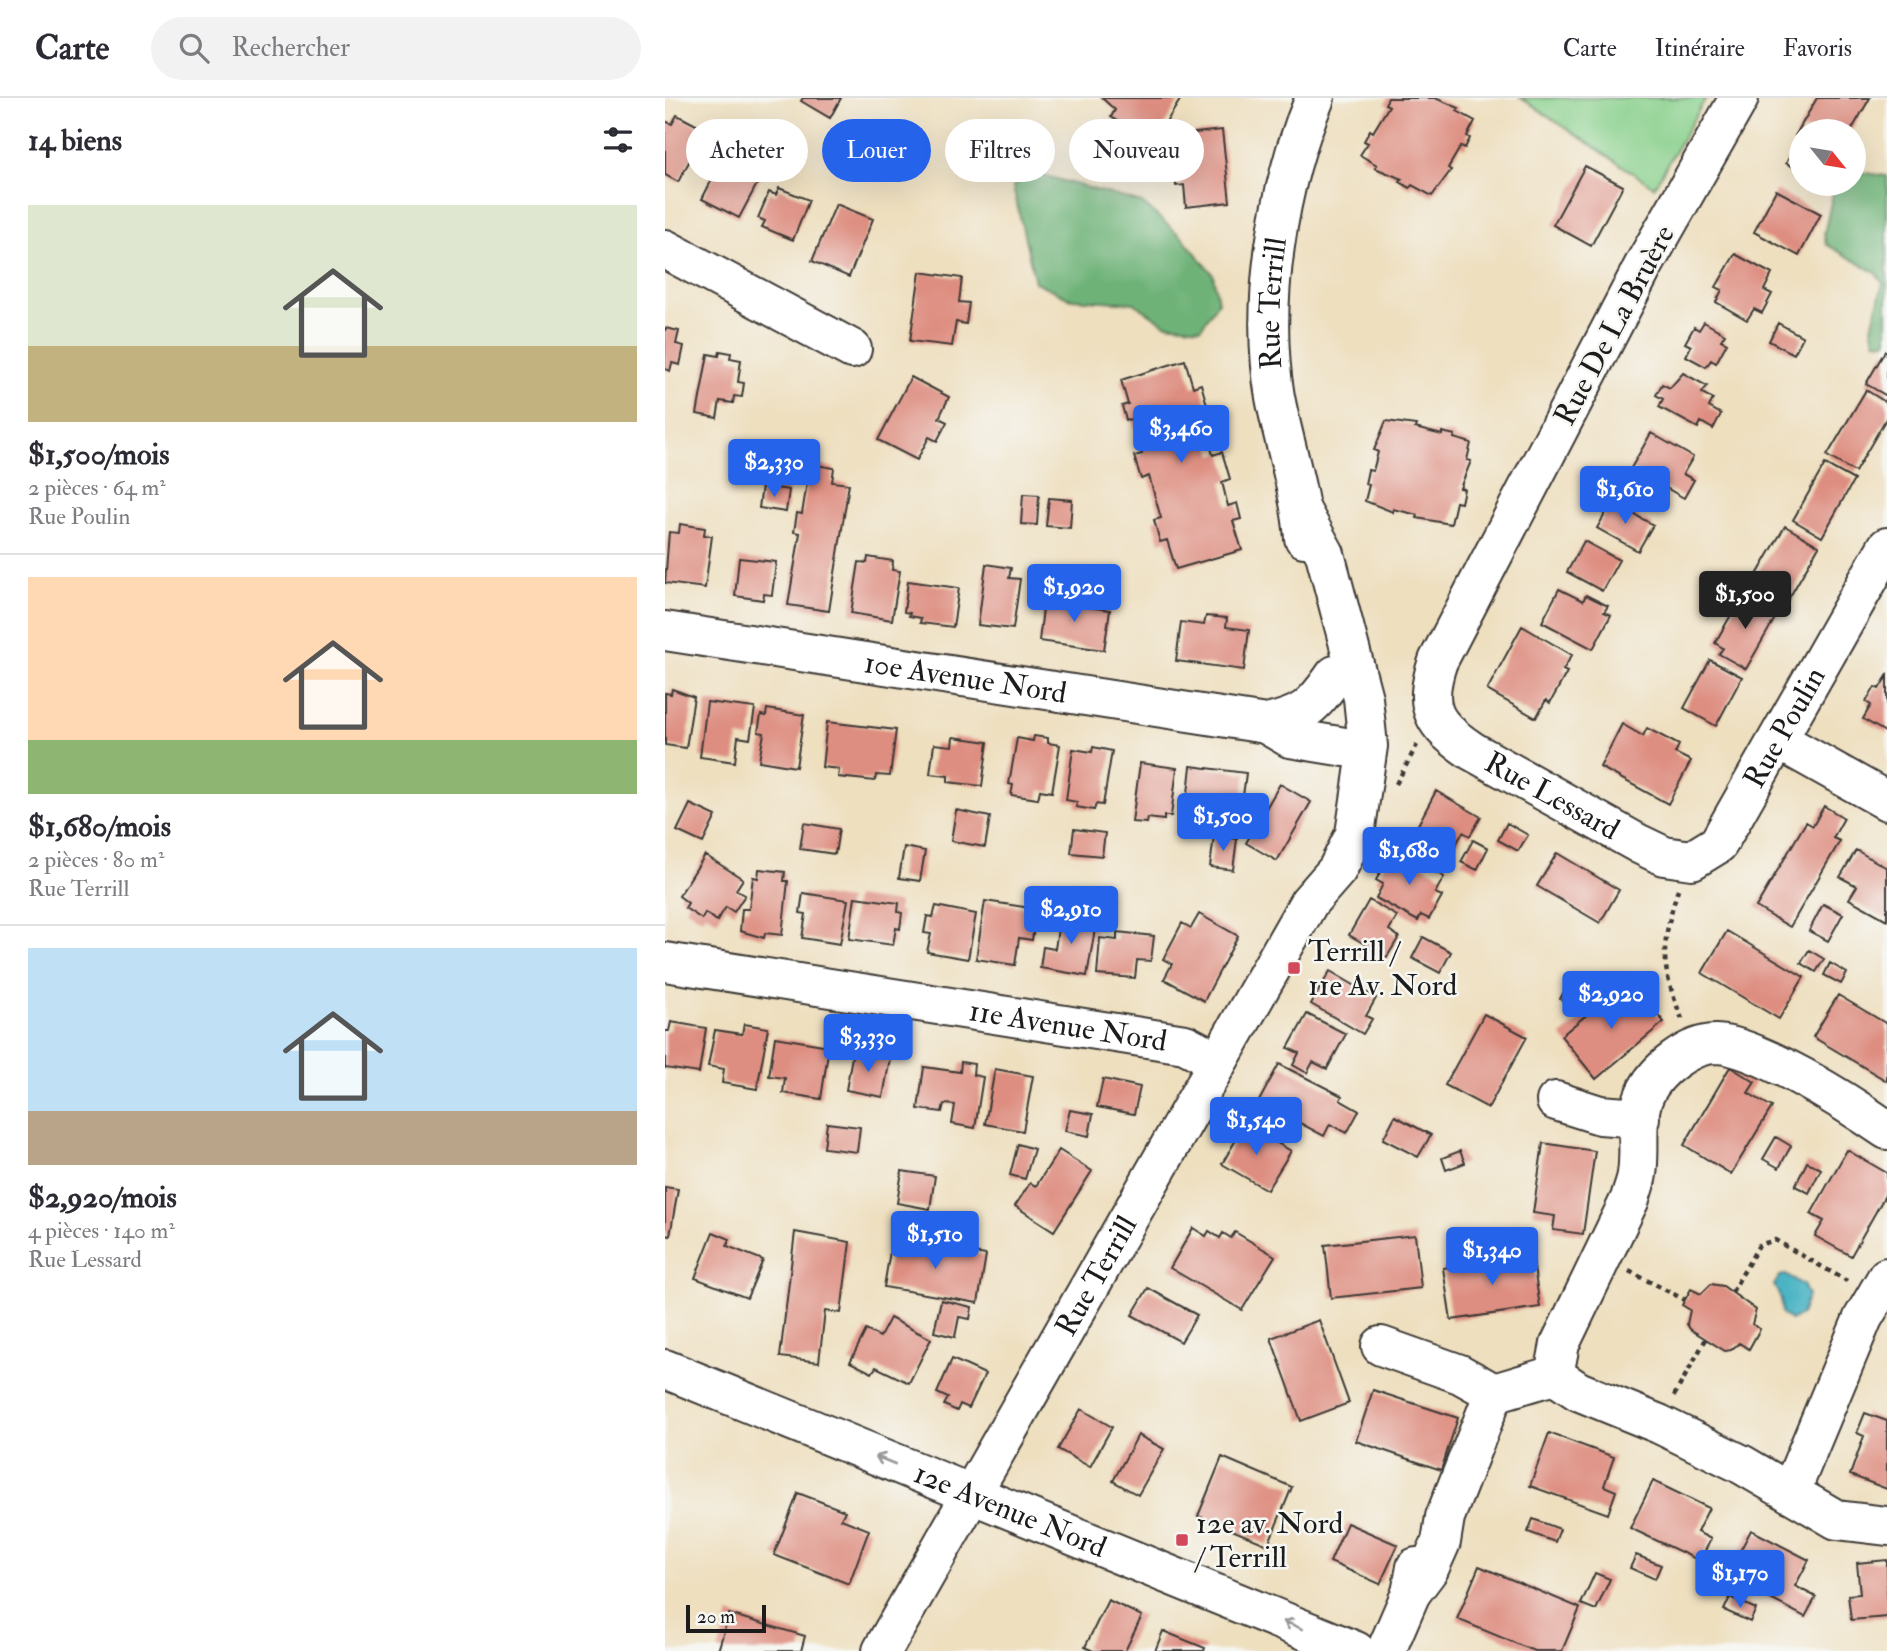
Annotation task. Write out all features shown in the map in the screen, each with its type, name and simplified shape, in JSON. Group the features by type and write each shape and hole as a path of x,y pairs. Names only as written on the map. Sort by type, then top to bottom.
{"street":[{"name":"Rue De La Bruère","path":"1430,708 1430,685 1438,661 1645,263 1738,98"},
{"name":"Rue Terrill","path":"1303,102 1275,248 1272,304 1275,396 1302,512 1306,563 1335,676 1345,747 1339,797 1332,827 1318,860 1309,902"},
{"path":"665,249 852,349"},
{"name":"Rue Terrill","path":"882,1651 1309,902 1337,870 1355,834 1368,746 1363,698 1325,554 1302,512"},
{"name":"Rue Poulin","path":"1692,860 1718,844 1887,547"},
{"name":"10e Avenue Nord","path":"665,632 1266,724 1296,718 1313,703 1335,676"},
{"name":"Rue Lessard","path":"1430,708 1450,737 1472,751 1639,844 1664,856 1692,860"},
{"name":"10e Avenue Nord","path":"1266,724 1290,738 1345,747"},
{"path":"1778,740 1887,801"},
{"name":"11e Avenue Nord","path":"665,962 1185,1044 1218,1061"},
{"path":"1554,1375 1560,1345 1630,1199 1637,1175 1640,1118 1645,1094 1678,1058 1694,1049 1715,1044 1735,1048 1768,1062 1852,1106 1887,1130"},
{"path":"1556,1101 1600,1115 1640,1118"},
{"path":"1790,1493 1854,1337 1881,1287"},
{"path":"1381,1346 1460,1374 1494,1393 1554,1375"},
{"name":"12e Avenue Nord","path":"665,1369 1356,1651"},
{"path":"1554,1375 1578,1391 1659,1424 1752,1470 1837,1520 1887,1526"},
{"path":"1386,1651 1411,1593 1429,1569 1441,1542 1445,1517 1494,1393"}],"path":[{"path":"1692,860 1679,887 1666,930 1663,956 1667,982 1694,1049"},
{"path":"1731,1292 1759,1245 1775,1240 1881,1287"},
{"path":"1602,1257 1685,1300"},
{"path":"1659,1424 1706,1339"}],"green space":[{"path":"1521,98 1706,98 1654,187"},
{"path":"1866,173 1887,176 1887,342 1875,341 1872,327 1883,283 1876,273 1826,244 1824,234 1832,196 1866,196"},
{"path":"1055,178 1142,203 1183,238 1213,274 1218,302 1201,328 1165,324 1134,303 1072,299 1035,282 1013,187 1017,182 1055,182"}],"water":[{"path":"1786,1275 1803,1285 1808,1295 1801,1315 1791,1320 1782,1314 1781,1299 1774,1285 1780,1276"}],"building":[{"path":"803,98 841,98 830,118 801,101"},
{"path":"1102,98 1180,100 1168,119 1114,119 1111,117 1115,110"},
{"path":"1388,98 1435,98 1459,108 1457,111 1475,121 1467,136 1470,138 1465,148 1461,146 1448,168 1451,170 1432,196 1412,185 1410,188 1400,182 1402,179 1375,168 1377,165 1360,155 1368,143 1364,141 1370,130 1373,132 1389,106 1385,104"},
{"path":"1817,98 1870,98 1858,119 1805,119"},
{"path":"677,115 686,120 686,167 678,182 665,175 665,121 672,124"},
{"path":"1222,130 1230,202 1186,207 1184,185 1176,186 1176,182 1204,182 1204,132"},
{"path":"1585,166 1623,186 1591,246 1553,225"},
{"path":"711,182 758,182 739,218 702,199"},
{"path":"779,188 809,200 793,240 762,227 765,221 758,218 769,192 776,195"},
{"path":"1776,190 1821,214 1799,256 1754,232"},
{"path":"836,204 873,219 849,277 812,261"},
{"path":"1735,254 1772,274 1764,290 1772,294 1762,313 1754,309 1747,320 1716,302 1722,290 1716,287"},
{"path":"920,272 962,278 959,302 969,303 966,324 956,322 952,346 910,341"},
{"path":"1704,322 1725,334 1721,340 1727,343 1716,363 1711,360 1706,367 1686,356 1691,346 1685,343 1694,327 1699,330"},
{"path":"1778,323 1803,337 1794,354 1769,341"},
{"path":"665,328 679,331 676,344 684,346 680,365 672,363 670,371 665,369"},
{"path":"720,351 731,353 730,358 741,360 738,382 744,383 742,397 734,396 733,403 720,401 717,418 697,414 708,354 719,356"},
{"path":"1885,351 1887,352 1887,396 1866,384"},
{"path":"1185,360 1193,387 1201,384 1209,412 1201,414 1213,455 1222,452 1230,479 1222,482 1228,506 1237,503 1241,519 1233,521 1242,550 1176,569 1167,540 1160,542 1154,520 1161,518 1149,476 1141,479 1134,456 1142,454 1132,419 1126,420 1122,406 1128,404 1121,380"},
{"path":"1683,373 1707,386 1702,393 1713,399 1709,407 1721,414 1713,429 1701,422 1698,428 1659,407 1663,399 1656,395 1662,384 1670,388"},
{"path":"911,377 949,397 939,418 947,422 937,441 929,437 917,460 878,440"},
{"path":"1866,390 1887,403 1887,417 1855,472 1827,456"},
{"path":"1386,421 1416,425 1415,428 1442,435 1442,432 1455,435 1454,438 1471,443 1467,460 1471,461 1460,488 1464,489 1461,503 1456,502 1451,524 1417,518 1418,515 1393,509 1393,512 1365,501 1369,485 1365,484 1368,470 1373,471 1378,452 1374,450"},
{"path":"1651,433 1693,457 1683,474 1694,480 1684,498 1631,468"},
{"path":"810,464 834,468 832,482 849,484 829,611 788,605 800,533 794,532 797,513 802,514"},
{"path":"1825,464 1854,480 1822,537 1793,520"},
{"path":"762,486 789,490 786,512 759,508"},
{"path":"1023,494 1039,495 1037,525 1021,524"},
{"path":"1049,498 1072,500 1070,528 1046,526"},
{"path":"1612,502 1653,525 1638,551 1597,528"},
{"path":"680,524 705,528 704,535 712,536 705,588 665,583 669,532 679,533"},
{"path":"1785,526 1819,546 1784,607 1750,587"},
{"path":"1584,541 1619,560 1602,591 1567,572"},
{"path":"868,557 893,561 892,570 900,571 892,620 851,613 859,562 867,563"},
{"path":"739,558 776,562 772,595 764,594 763,600 735,596"},
{"path":"986,564 1011,568 1009,578 1020,579 1013,629 978,625"},
{"path":"908,581 959,588 953,627 920,623 921,618 909,616 910,613 904,612"},
{"path":"1559,589 1583,601 1586,595 1608,606 1604,612 1611,615 1593,649 1542,622"},
{"path":"1067,594 1088,597 1086,607 1110,610 1104,650 1039,641 1044,601 1065,604"},
{"path":"1743,594 1778,613 1746,669 1719,654 1723,648 1715,643"},
{"path":"1206,616 1227,618 1226,627 1249,630 1244,670 1176,661 1181,622 1204,625"},
{"path":"1522,626 1572,655 1563,670 1567,672 1550,703 1546,700 1536,718 1487,690"},
{"path":"1710,660 1742,677 1716,726 1684,708"},
{"path":"1887,676 1887,733 1863,719 1871,705 1866,702 1875,687 1879,689"},
{"path":"672,689 694,697 686,748 665,745 665,693 671,694"},
{"path":"707,702 755,708 750,739 738,737 735,762 700,757"},
{"path":"767,709 804,715 796,767 759,761 764,733 758,732 761,715 766,716"},
{"path":"827,722 896,730 890,776 876,775 875,781 838,777 839,769 822,767"},
{"path":"1622,724 1643,736 1647,728 1679,745 1675,753 1691,761 1668,804 1600,767"},
{"path":"1034,736 1048,738 1048,743 1060,745 1052,792 1040,790 1038,799 1011,795 1013,785 1009,784 1017,738 1033,741"},
{"path":"953,737 988,742 982,786 948,782 948,776 930,774 934,744 952,746"},
{"path":"1093,747 1112,751 1103,805 1096,804 1094,810 1076,807 1077,802 1066,800 1073,749 1092,752"},
{"path":"1140,763 1177,768 1171,816 1164,816 1164,820 1148,818 1147,823 1132,822"},
{"path":"1191,766 1246,773 1242,804 1228,803 1226,817 1186,812"},
{"path":"1280,784 1311,802 1277,861 1246,843"},
{"path":"1436,791 1481,817 1470,836 1463,832 1449,857 1412,836"},
{"path":"690,804 716,816 703,843 677,831"},
{"path":"1824,806 1844,818 1833,838 1840,841 1790,927 1756,907 1806,822 1813,826"},
{"path":"956,810 990,817 985,847 951,841"},
{"path":"804,823 839,829 835,854 800,849"},
{"path":"1507,823 1528,835 1518,851 1498,840"},
{"path":"1074,829 1105,833 1102,856 1071,853"},
{"path":"1214,836 1237,839 1233,870 1210,867"},
{"path":"1473,840 1488,848 1477,870 1461,862"},
{"path":"904,847 925,851 920,881 899,878"},
{"path":"1856,850 1887,868 1887,920 1849,899 1857,886 1840,877"},
{"path":"1401,853 1444,877 1435,893 1442,896 1429,919 1421,915 1418,921 1376,898 1383,884 1376,880 1390,855 1397,859"},
{"path":"1557,853 1619,890 1600,923 1537,886"},
{"path":"705,855 743,879 736,890 745,895 734,912 726,907 717,921 705,913 702,919 685,908 688,903 679,896"},
{"path":"759,869 785,872 784,881 788,881 782,935 765,933 764,938 740,931 742,909 749,909 753,877 758,878"},
{"path":"803,893 848,900 840,944 802,938 806,914 800,913"},
{"path":"855,897 899,903 898,912 902,913 900,929 896,928 893,945 849,939"},
{"path":"1369,900 1397,916 1389,930 1399,937 1387,957 1349,935"},
{"path":"985,901 1037,909 1032,940 1019,938 1015,965 976,959"},
{"path":"1823,904 1843,914 1828,941 1809,931"},
{"path":"936,906 976,914 968,959 927,952 931,934 924,933 927,916 933,917"},
{"path":"1073,913 1097,917 1087,976 1040,968 1043,947 1055,949 1060,915 1073,917"},
{"path":"1199,914 1238,936 1204,1001 1164,979 1172,964 1163,959 1182,923 1191,928"},
{"path":"1727,931 1804,977 1779,1019 1702,973"},
{"path":"1117,932 1154,936 1151,961 1137,960 1135,978 1097,975 1100,938 1117,940"},
{"path":"1423,937 1451,952 1440,973 1412,958"},
{"path":"1809,950 1824,959 1816,972 1801,963"},
{"path":"1830,963 1847,973 1841,984 1824,975"},
{"path":"1330,971 1376,998 1366,1016 1372,1019 1363,1034 1311,1004"},
{"path":"1572,978 1585,987 1572,1007 1560,999"},
{"path":"1620,987 1633,1003 1642,996 1664,1022 1596,1079 1561,1036"},
{"path":"1838,995 1887,1024 1887,1081 1813,1037"},
{"path":"1307,1014 1346,1034 1327,1069 1313,1062 1307,1073 1293,1065 1299,1053 1288,1048"},
{"path":"1484,1014 1527,1037 1488,1108 1445,1085"},
{"path":"671,1022 706,1028 699,1073 665,1068 665,1031 669,1031"},
{"path":"744,1024 768,1028 757,1089 722,1083 724,1069 708,1066 715,1030 742,1034"},
{"path":"775,1037 829,1046 821,1099 783,1093 785,1078 769,1076"},
{"path":"853,1051 890,1058 883,1097 846,1090"},
{"path":"961,1062 974,1064 973,1075 983,1077 975,1128 952,1124 955,1105 944,1104 942,1112 918,1109 924,1067 960,1072"},
{"path":"1279,1064 1342,1096 1340,1100 1359,1111 1347,1133 1330,1124 1324,1136 1285,1115 1281,1123 1267,1116 1272,1108 1259,1101"},
{"path":"1730,1067 1755,1082 1748,1093 1772,1107 1731,1174 1684,1145"},
{"path":"995,1069 1033,1076 1023,1131 985,1124"},
{"path":"1103,1079 1140,1087 1134,1114 1097,1107"},
{"path":"1070,1110 1093,1114 1089,1136 1065,1131"},
{"path":"1395,1116 1431,1135 1418,1157 1383,1139"},
{"path":"827,1123 860,1127 857,1152 824,1148"},
{"path":"1245,1124 1291,1151 1267,1190 1222,1164"},
{"path":"1776,1137 1791,1146 1779,1168 1763,1159"},
{"path":"1543,1143 1595,1151 1583,1234 1553,1230 1555,1216 1533,1213"},
{"path":"1018,1144 1034,1149 1025,1179 1010,1175"},
{"path":"1059,1150 1092,1171 1054,1231 1015,1206 1030,1183 1036,1186"},
{"path":"1847,1150 1887,1173 1887,1192 1851,1256 1815,1236 1824,1221 1811,1214"},
{"path":"1460,1151 1465,1163 1446,1170 1442,1158"},
{"path":"1807,1162 1821,1169 1809,1193 1795,1186"},
{"path":"902,1171 935,1176 930,1209 897,1203"},
{"path":"665,1187 678,1189 670,1236 665,1235"},
{"path":"1193,1228 1206,1236 1209,1231 1220,1238 1223,1233 1231,1238 1235,1232 1275,1256 1242,1310 1170,1268"},
{"path":"713,1232 730,1239 727,1246 763,1260 747,1298 695,1278"},
{"path":"795,1232 850,1242 841,1313 825,1311 819,1362 780,1357"},
{"path":"1415,1235 1421,1288 1331,1298 1325,1245"},
{"path":"892,1239 986,1255 978,1303 884,1287"},
{"path":"1532,1254 1540,1307 1451,1320 1443,1268"},
{"path":"1711,1284 1723,1286 1756,1310 1752,1324 1760,1329 1749,1349 1739,1343 1731,1350 1725,1351 1690,1329 1687,1324 1690,1310 1682,1305 1691,1289 1701,1294"},
{"path":"1148,1288 1197,1315 1181,1342 1132,1315"},
{"path":"941,1300 972,1307 970,1319 959,1317 955,1337 934,1332"},
{"path":"890,1318 931,1339 909,1383 876,1367 872,1373 850,1362 866,1330 880,1337"},
{"path":"1319,1320 1349,1403 1301,1421 1271,1338"},
{"path":"952,1359 985,1374 969,1408 960,1404 957,1411 944,1405 948,1398 937,1393"},
{"path":"1373,1390 1458,1418 1441,1470 1356,1441"},
{"path":"1081,1409 1112,1427 1090,1467 1058,1449"},
{"path":"1865,1413 1887,1421 1887,1489 1850,1475 1864,1436 1857,1433"},
{"path":"1549,1433 1614,1457 1604,1486 1616,1491 1608,1514 1530,1486"},
{"path":"1138,1435 1164,1449 1138,1495 1113,1481"},
{"path":"1222,1457 1292,1487 1268,1545 1198,1516"},
{"path":"1653,1481 1709,1508 1697,1532 1711,1539 1700,1561 1630,1528"},
{"path":"798,1493 845,1511 841,1519 869,1530 849,1584 774,1555"},
{"path":"1533,1519 1560,1529 1555,1542 1528,1532"},
{"path":"1347,1523 1398,1545 1380,1584 1330,1562"},
{"path":"1751,1530 1809,1560 1795,1586 1816,1597 1805,1617 1727,1576"},
{"path":"1636,1555 1661,1565 1655,1579 1630,1568"},
{"path":"1887,1560 1887,1617 1851,1620 1848,1595 1860,1594 1857,1563"},
{"path":"1479,1566 1580,1608 1562,1651 1534,1651 1457,1619"},
{"path":"1595,1573 1610,1579 1596,1610 1581,1604"},
{"path":"1730,1597 1756,1609 1750,1622 1724,1610"},
{"path":"1108,1600 1142,1616 1125,1651 1093,1651 1085,1647"},
{"path":"729,1614 805,1636 801,1651 718,1651"},
{"path":"1163,1631 1205,1648 1204,1651 1155,1651"}],"place":[{"name":"Terrill / 11e Av. Nord","path":"1294,968"},
{"name":"12e av. Nord / Terrill","path":"1182,1540"}]}
